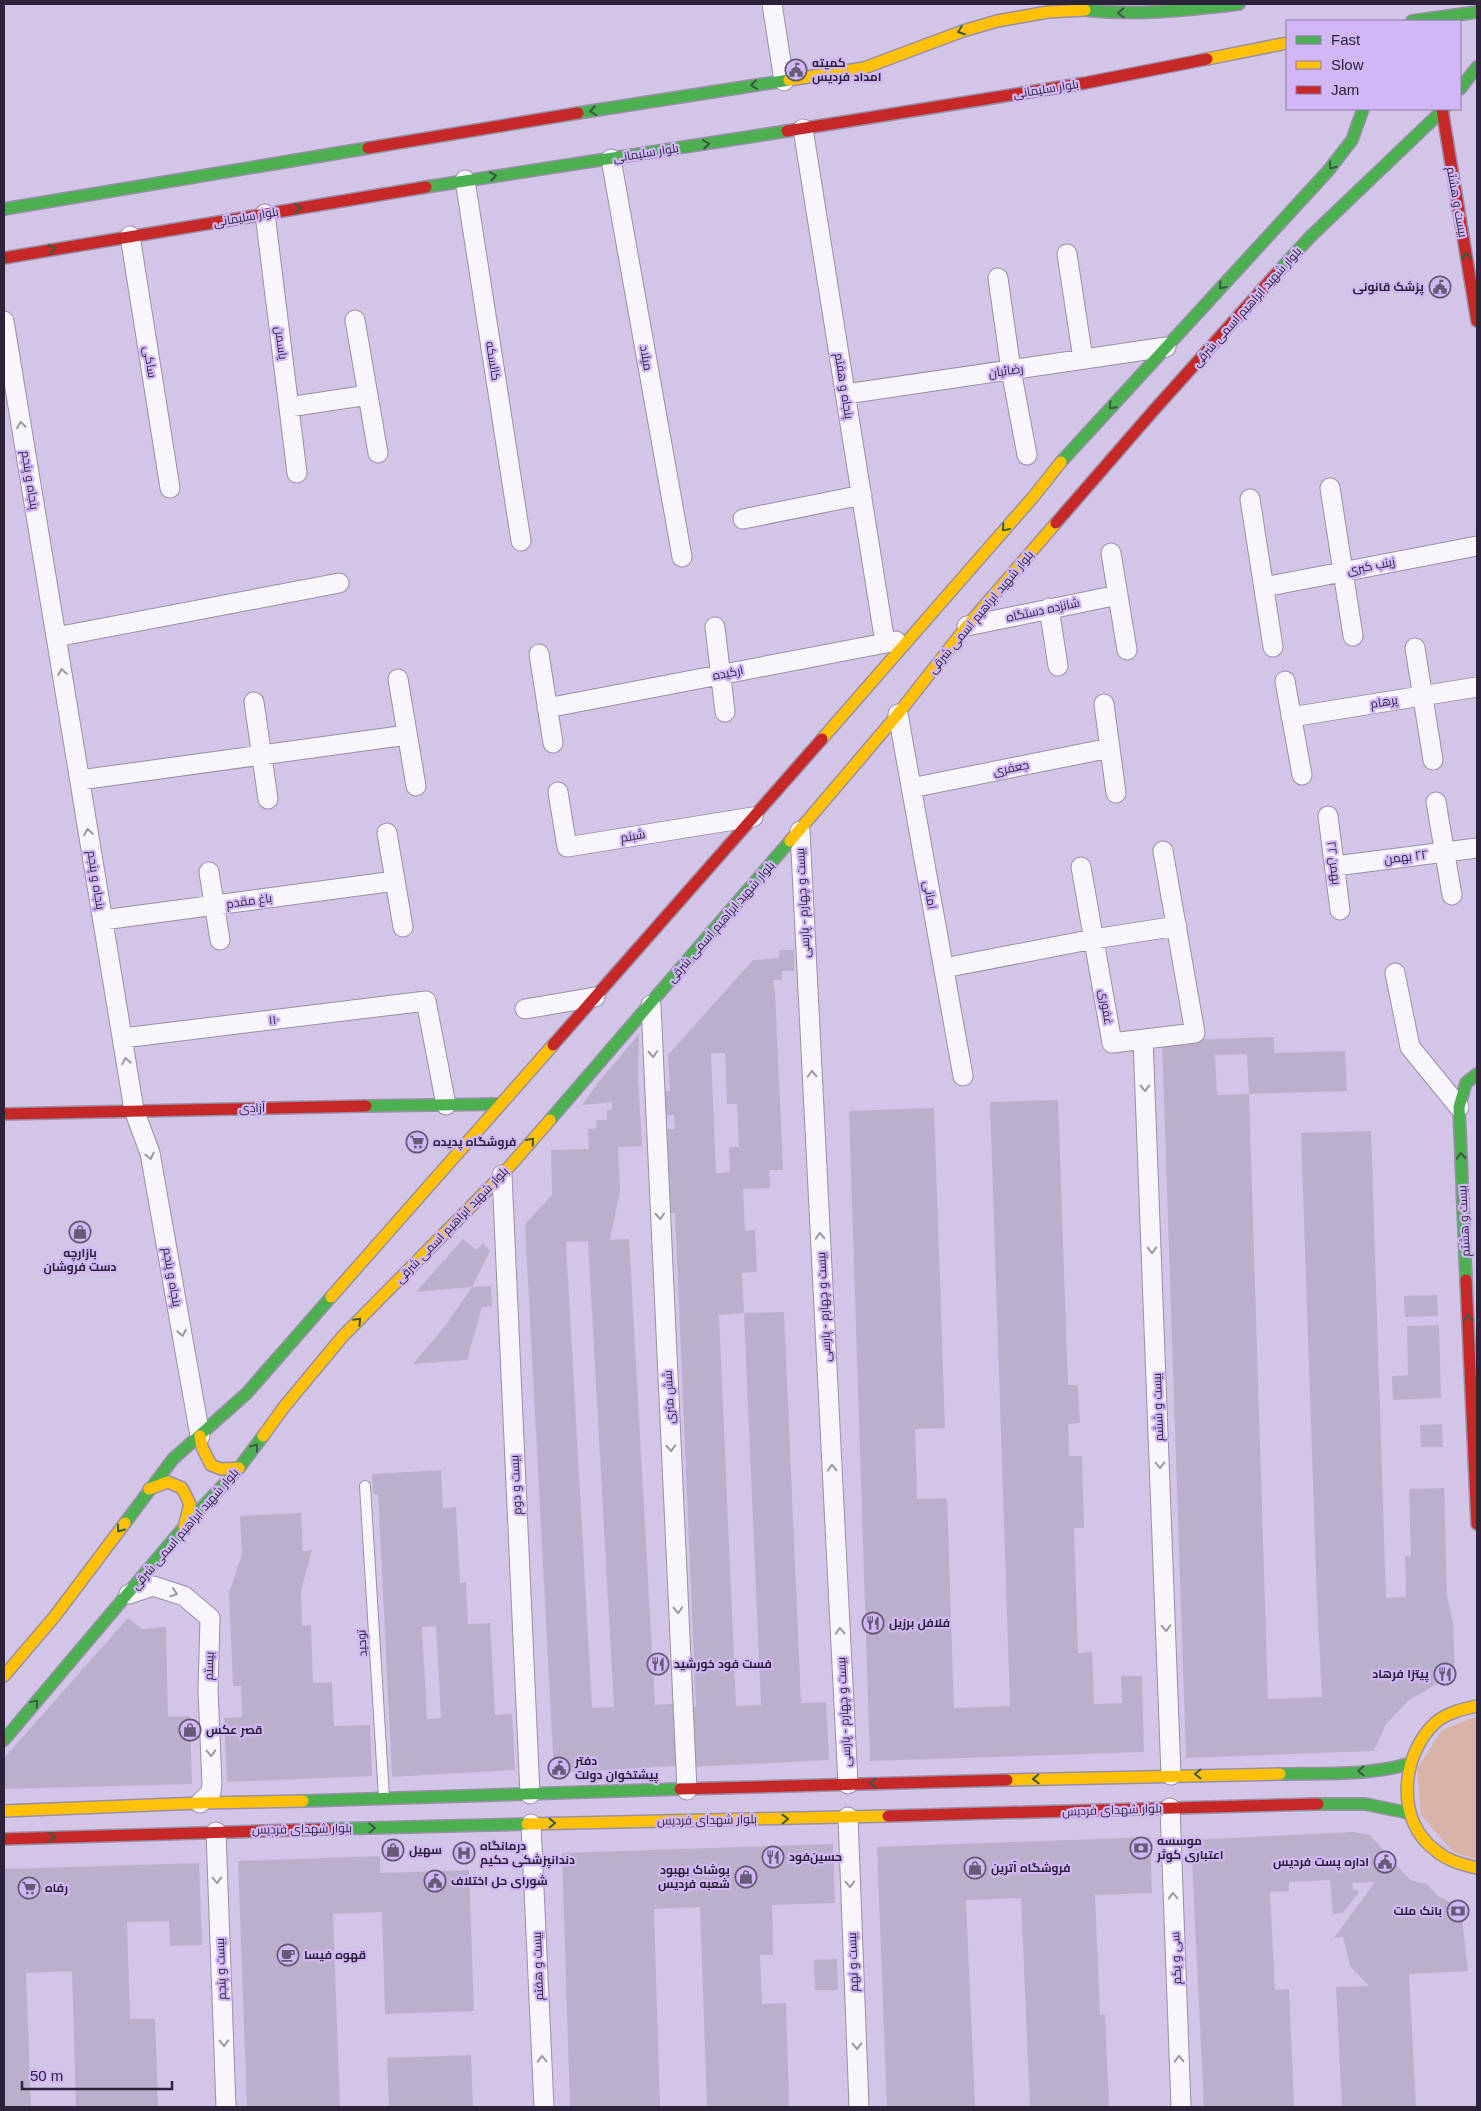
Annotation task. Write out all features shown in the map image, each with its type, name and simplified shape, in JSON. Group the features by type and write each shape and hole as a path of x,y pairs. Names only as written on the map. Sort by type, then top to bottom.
{"main road":[{"path":"4,209 522,122 864,68 896,58 964,30 997,21 1046,12 1081,10 1111,14 1175,11 1239,4"},
{"path":"1419,20 1477,12"},
{"name":"بلوار سلیمانی","path":"4,258 465,180 803,129 1085,83 1286,43"},
{"path":"1461,88 1477,67"},
{"path":"1352,140 1363,110"},
{"path":"4,1676 55,1616 173,1459 247,1393 910,638 1034,496 1067,454 1328,171 1373,110"},
{"name":"بیست و هشتم","path":"1442,110 1477,322"},
{"name":"بلوار شهید ابراهیم اسمی شرقی","path":"4,1740 184,1527 239,1468 284,1407 344,1336 502,1175 651,1005 898,714 967,626 1154,410 1311,236 1442,110"},
{"name":"بیست و هشتم","path":"1477,1074 1466,1083 1459,1107 1477,1524"},
{"name":"آزادی","path":"4,1114 501,1104"},
{"path":"200,1436 202,1447 212,1465 221,1469 239,1468"},
{"path":"149,1489 168,1482 182,1488 190,1504 184,1527"},
{"path":"1477,1706 1457,1710 1436,1723 1419,1741 1408,1764 1406,1788 1409,1812 1419,1832 1433,1849 1451,1861 1477,1868"},
{"path":"4,1811 200,1803 848,1784 1171,1775 1365,1772 1388,1770 1408,1764"},
{"name":"بلوار شهدای فردیس","path":"4,1839 1368,1803 1390,1806 1409,1812"}],"street":[{"path":"772,4 784,81"},
{"name":"پنجاه و هفتم","path":"803,129 885,643"},
{"name":"میلاد","path":"611,159 682,556"},
{"name":"کالسکه","path":"465,180 521,542"},
{"name":"یاسمن","path":"265,214 297,473"},
{"name":"ساکی","path":"130,236 170,488"},
{"path":"1067,254 1083,359"},
{"path":"998,278 1011,370 1027,455"},
{"path":"355,320 378,453"},
{"name":"پنجاه و پنجم","path":"4,321 134,1110 150,1153 200,1436"},
{"name":"رضائیان","path":"846,394 1166,347"},
{"path":"289,407 368,395"},
{"path":"1330,488 1353,636"},
{"path":"743,519 862,495"},
{"path":"1250,499 1273,647"},
{"name":"زینب کبری","path":"1264,586 1477,546"},
{"path":"1111,553 1127,650"},
{"path":"56,637 339,582"},
{"name":"شانزده دستگاه","path":"967,626 1118,595"},
{"path":"1049,608 1058,666"},
{"path":"715,627 725,712"},
{"name":"ارکیده","path":"547,708 910,638"},
{"path":"1415,648 1433,760"},
{"path":"539,654 553,742"},
{"path":"398,679 416,786"},
{"path":"1284,681 1302,775"},
{"name":"پرهام","path":"1291,717 1477,687"},
{"path":"254,702 268,799"},
{"path":"1104,704 1116,793"},
{"name":"امانی","path":"898,714 963,1076"},
{"path":"80,780 407,734"},
{"name":"جعفری","path":"911,788 1110,748"},
{"name":"شبنم","path":"558,792 568,847 753,817"},
{"path":"1436,802 1452,895"},
{"name":"۲۲ بهمن","path":"1328,816 1340,910"},
{"name":"بیست و چهارم - پارسی","path":"800,831 848,1784"},
{"path":"387,833 402,927"},
{"name":"٢٢ بهمن","path":"1335,866 1477,848"},
{"path":"1143,1039 1195,1032 1163,851"},
{"path":"1082,867 1094,939"},
{"path":"209,872 220,940"},
{"name":"باغ مقدم","path":"103,920 395,881"},
{"path":"944,968 1094,939 1176,926"},
{"name":"غفوری","path":"1094,939 1112,1043 1143,1039"},
{"path":"1395,973 1410,1047 1459,1107"},
{"path":"525,1009 595,997"},
{"name":"۱۱۰","path":"123,1038 426,1002 446,1105"},
{"name":"شش متری","path":"651,1005 686,1790"},
{"name":"بیست و ششم","path":"1143,1039 1171,1775"},
{"name":"بیست و دوم","path":"502,1175 530,1794"},
{"name":"بیستم","path":"128,1594 153,1586 184,1596 210,1618 208,1691 212,1784 211,1792 200,1803"},
{"name":"سی و یکم","path":"1170,1808 1181,2107"},
{"name":"بیست و نهم","path":"848,1817 859,2107"},
{"name":"بیست و هفتم","path":"531,1824 544,2107"},
{"name":"بیست و پنجم","path":"216,1832 226,2107"}],"lane":[{"name":"توحید","path":"365,1486 384,1798"}],"shaded area":[{"path":"1477,1716 1477,1860 1453,1852 1421,1815 1417,1769 1442,1730"}],"building":[{"path":"779,950 794,950 794,971 782,971 782,980 773,980 783,1170 769,1170 770,1188 743,1189 745,1231 755,1230 757,1272 742,1273 744,1313 784,1312 801,1703 826,1702 829,1760 691,1767 688,1708 696,1707 675,1213 671,1213 667,1129 675,1129 674,1115 662,1116 661,1092 670,1091 668,1055 753,960 779,958","holes":["711,1053 725,1053 727,1104 737,1104 739,1147 729,1147 730,1172 716,1173","744,1313 761,1705 736,1706 719,1315"]},
{"path":"639,1034 638,1077 642,1146 618,1147 620,1191 610,1240 629,1239 655,1705 673,1704 677,1766 554,1773 525,1224 552,1195 551,1150 589,1149 588,1129 597,1128 596,1120 607,1120 607,1110 612,1110 612,1102 582,1105","holes":["588,1241 614,1707 592,1708 566,1242"]},
{"path":"1274,1037 1274,1053 1345,1051 1347,1091 1249,1094 1268,1699 1322,1697 1301,1133 1371,1131 1386,1598 1406,1597 1405,1556 1411,1556 1409,1489 1444,1488 1447,1595 1453,1622 1455,1678 1433,1686 1408,1701 1386,1724 1374,1751 1186,1758 1162,1041","holes":["1247,1054 1249,1094 1217,1095 1215,1055"]},
{"path":"1058,1100 1068,1385 1078,1385 1080,1423 1068,1424 1069,1456 1082,1456 1084,1528 1074,1528 1078,1653 1092,1652 1094,1704 1122,1703 1121,1676 1142,1676 1144,1752 870,1761 849,1111 934,1108 945,1428 915,1429 917,1499 947,1498 954,1708 1010,1706 990,1102"},
{"path":"463,1239 476,1250 483,1243 490,1251 472,1287 416,1292"},
{"path":"491,1286 492,1306 482,1307 467,1360 413,1364 445,1326 472,1287"},
{"path":"1437,1295 1438,1316 1405,1317 1404,1296"},
{"path":"1439,1325 1441,1398 1393,1400 1392,1376 1408,1375 1407,1326"},
{"path":"1442,1424 1443,1447 1421,1447 1420,1425"},
{"path":"441,1470 443,1508 456,1507 460,1583 466,1582 468,1624 490,1623 495,1715 512,1714 515,1770 392,1777 378,1494 373,1494 372,1474","holes":["436,1626 441,1718 427,1719 422,1627"]},
{"path":"301,1513 303,1551 312,1550 301,1591 302,1626 311,1625 313,1683 332,1682 334,1726 370,1725 372,1776 227,1782 224,1718 242,1717 241,1686 233,1686 229,1593 242,1554 240,1516"},
{"path":"128,1618 142,1629 166,1627 168,1717 190,1716 192,1784 4,1789 4,1758"},
{"path":"1353,1832 1370,1835 1410,1880 1427,1884 1439,1897 1453,1903 1462,1917 1468,1971 1409,1974 1416,2107 1342,2107 1336,1987 1369,1986 1350,1966 1343,1937 1334,1938 1375,1882 1352,1883 1353,1890 1358,1890 1358,1893 1343,1913 1333,1914 1330,1880 1289,1882 1289,1891 1270,1892 1275,1990 1289,1989 1294,2107 1204,2107 1191,1840"},
{"path":"1150,1837 1152,1893 1095,1895 1100,2015 1105,2015 1109,2107 1030,2107 1021,1898 966,1900 975,2107 887,2107 877,1847"},
{"path":"833,1844 835,1903 772,1905 773,1955 760,1955 762,2004 786,2003 789,2107 707,2107 700,1907 654,1909 660,2107 570,2107 562,1853"},
{"path":"380,1856 380,1873 469,1870 474,2011 385,2014 382,1912 333,1914 340,2107 247,2107 238,1861"},
{"path":"199,1863 202,1945 170,1946 169,1921 127,1922 130,2019 155,2019 158,2107 76,2107 72,1971 26,1973 31,2107 4,2107 4,1869"},
{"path":"837,1959 838,1990 815,1990 814,1960"},
{"path":"471,2055 473,2107 389,2107 387,2058"}],"traffic: fast":[{"path":"1085,10 1143,12 1239,4"},
{"path":"1419,20 1477,12"},
{"path":"1461,88 1477,67"},
{"path":"578,113 789,80"},
{"path":"1061,462 1328,171 1352,140 1363,110"},
{"path":"1276,274 1311,236 1443,110"},
{"path":"426,187 787,131"},
{"path":"4,209 368,148"},
{"path":"550,1120 790,841"},
{"path":"1466,1280 1459,1107 1466,1083 1477,1074"},
{"path":"366,1106 501,1104"},
{"path":"125,1523 173,1459 247,1393 331,1297"},
{"path":"4,1740 184,1527 239,1468 263,1436"},
{"path":"1280,1774 1361,1772 1408,1764"},
{"path":"303,1801 680,1789"},
{"path":"1318,1804 1365,1804 1409,1813"},
{"path":"327,1829 527,1824"}],"traffic: slow":[{"path":"789,80 864,68 963,31 997,21 1048,12 1085,10"},
{"path":"1207,59 1286,43"},
{"path":"822,739 1034,496 1061,462"},
{"path":"790,841 898,714 967,626 1056,523"},
{"path":"331,1297 553,1045"},
{"path":"263,1436 284,1407 343,1336 502,1175 550,1120"},
{"path":"200,1436 202,1447 211,1465 221,1469 239,1468"},
{"path":"149,1489 168,1482 182,1488 190,1504 184,1527"},
{"path":"4,1676 55,1616 125,1523"},
{"path":"1477,1706 1449,1714 1435,1723 1424,1736 1415,1752 1407,1787 1408,1805 1413,1822 1422,1837 1445,1857 1477,1868"},
{"path":"1007,1780 1280,1774"},
{"path":"4,1811 303,1801"},
{"path":"527,1824 888,1816"}],"traffic: jam":[{"path":"787,131 1085,83 1207,59"},
{"path":"1442,110 1477,321"},
{"path":"368,148 578,113"},
{"path":"4,258 426,187"},
{"path":"1056,523 1276,274"},
{"path":"553,1045 822,739"},
{"path":"4,1114 366,1106"},
{"path":"1466,1280 1477,1524"},
{"path":"680,1789 1007,1780"},
{"path":"888,1816 1318,1804"},
{"path":"4,1839 327,1829"}],"place":[{"name":"کمیته امداد فردیس","path":"796,70"},
{"name":"پزشک قانونی","path":"1440,287"},
{"name":"فروشگاه پدیده","path":"417,1142"},
{"name":"بازارچه دست فروشان","path":"80,1232"},
{"name":"فلافل برزیل","path":"873,1623"},
{"name":"فست فود خورشید","path":"658,1664"},
{"name":"پیتزا فرهاد","path":"1445,1674"},
{"name":"قصر عکس","path":"190,1730"},
{"name":"دفتر پیشتخوان دولت","path":"559,1768"},
{"name":"موسسه اعتباری کوثر","path":"1141,1848"},
{"name":"سهیل","path":"393,1850"},
{"name":"درمانگاه دندانپزشکی حکیم","path":"464,1853"},
{"name":"حسین‌فود","path":"773,1857"},
{"name":"اداره پست فردیس","path":"1385,1862"},
{"name":"فروشگاه آترین","path":"975,1868"},
{"name":"پوشاک بهبود شعبه فردیس","path":"746,1877"},
{"name":"شورای حل اختلاف","path":"435,1881"},
{"name":"رفاه","path":"29,1888"},
{"name":"بانک ملت","path":"1458,1911"},
{"name":"قهوه فیسا","path":"288,1955"}]}
